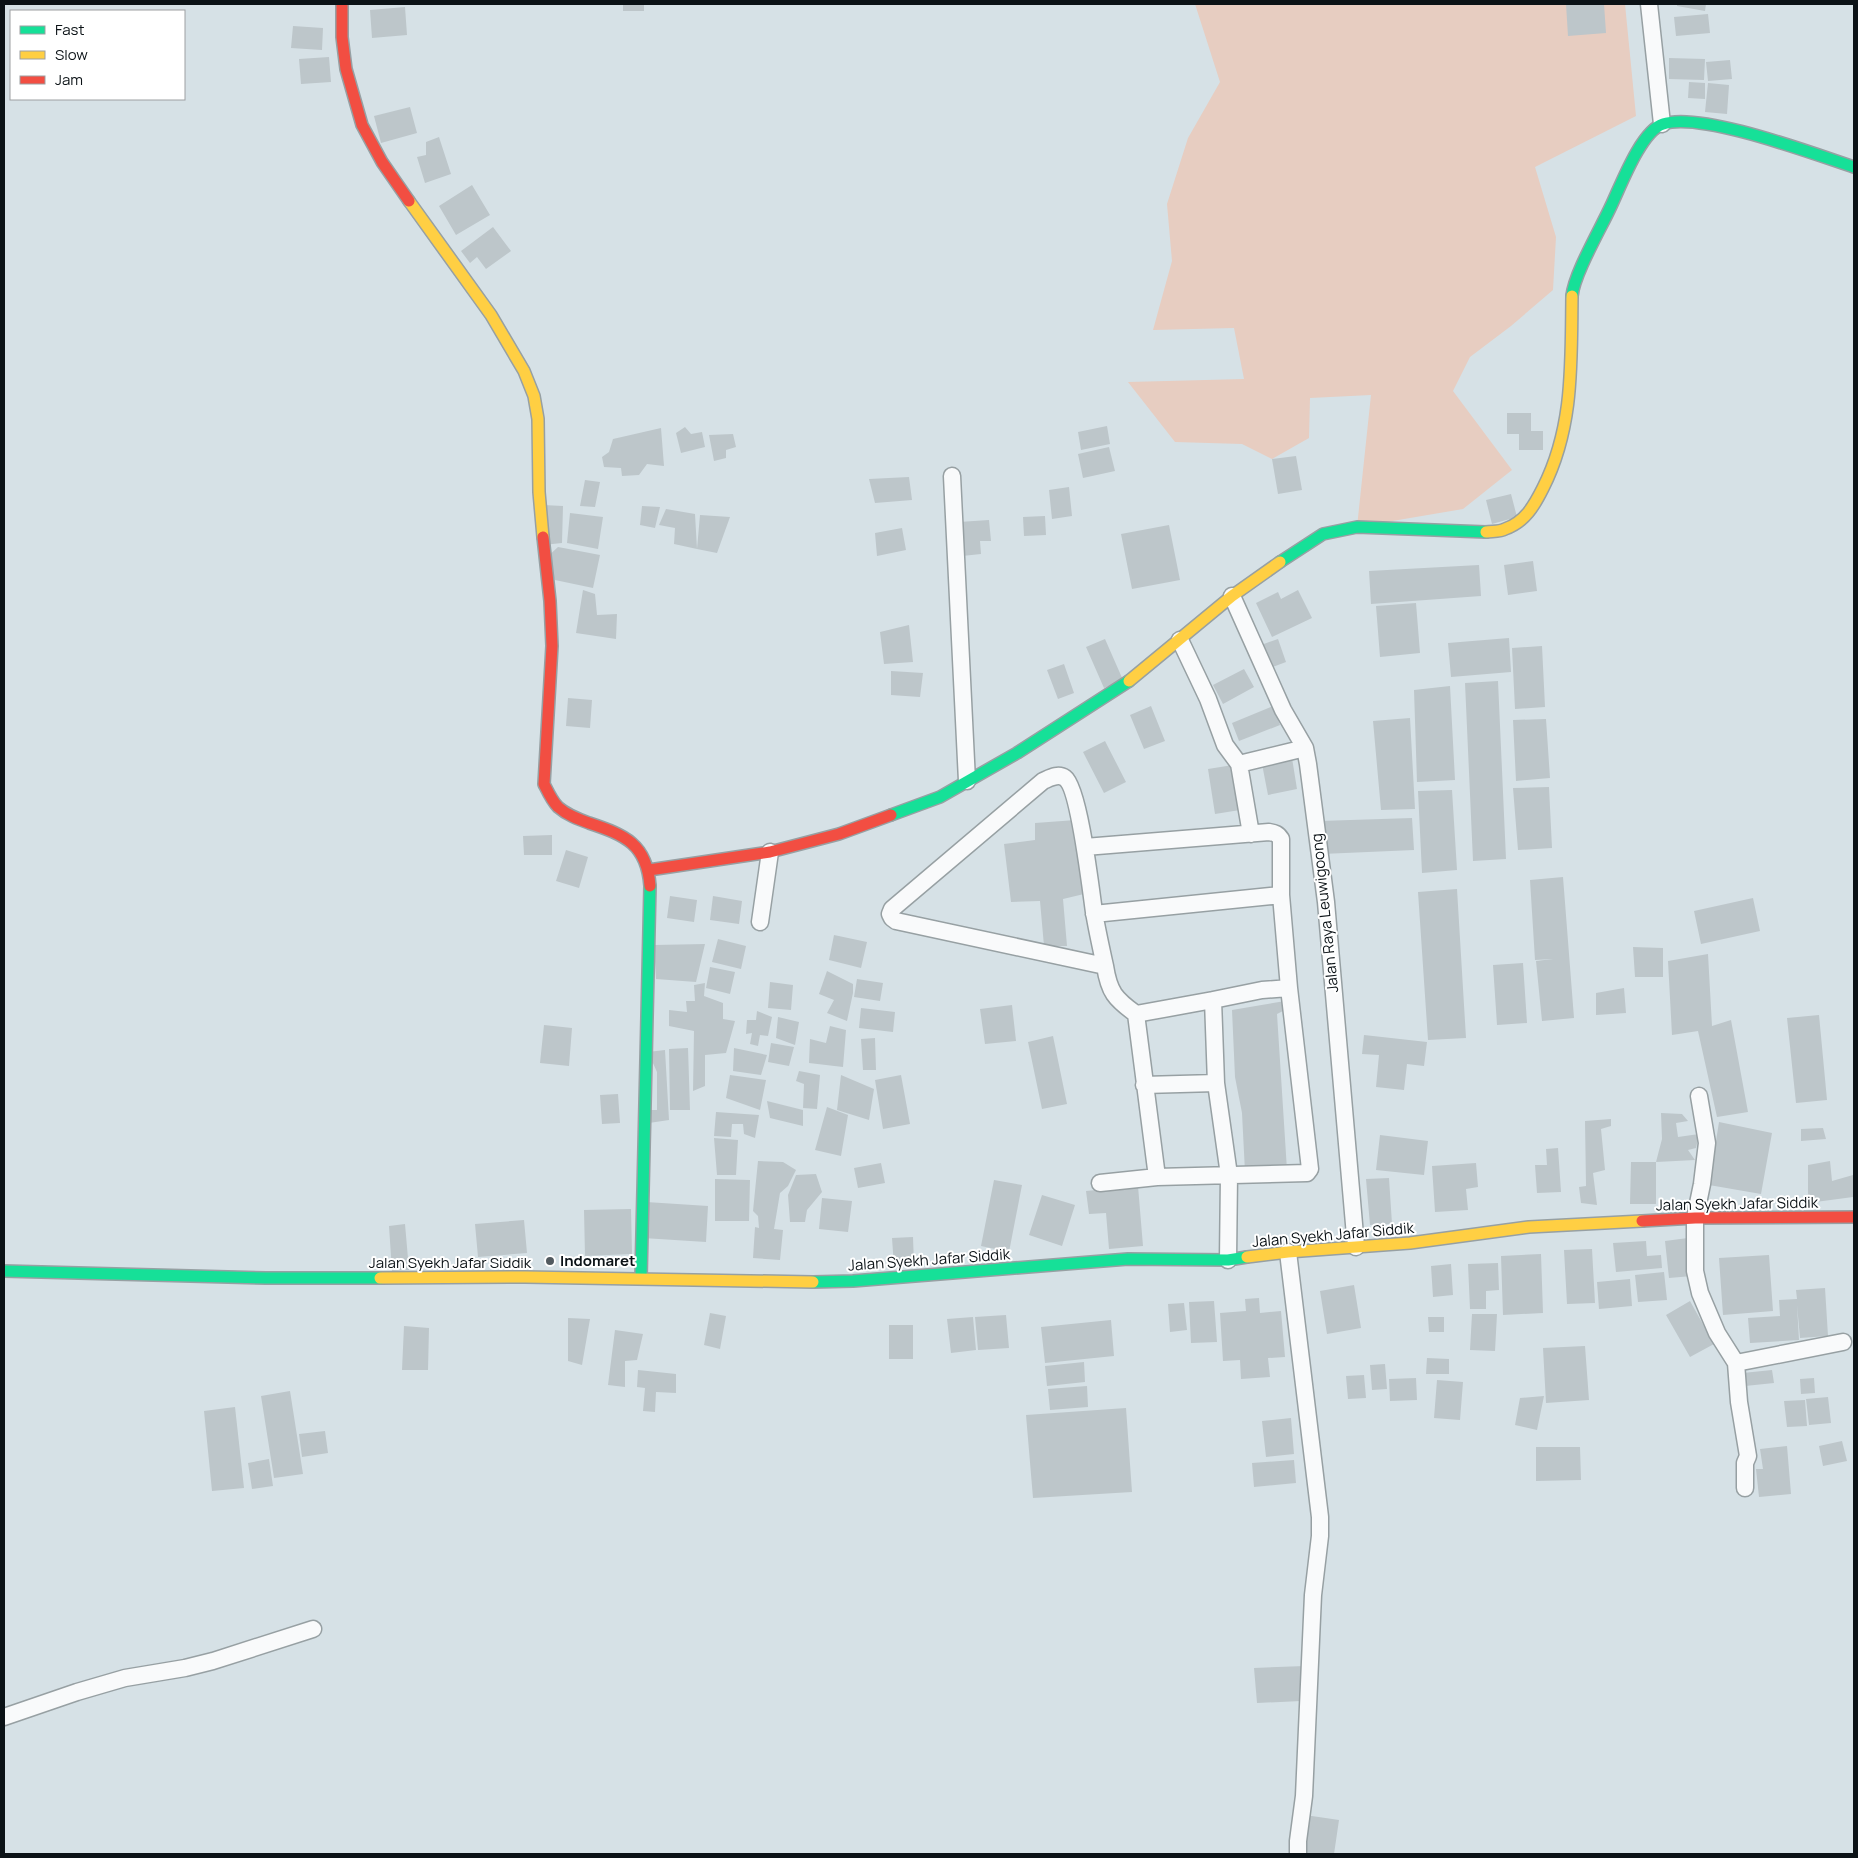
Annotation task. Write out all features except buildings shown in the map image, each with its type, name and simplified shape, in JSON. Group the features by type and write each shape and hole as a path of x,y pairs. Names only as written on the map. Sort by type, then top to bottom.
{"street":[{"path":"342,4 342,37 346,69 362,125 368,139 382,162 491,314 524,371 534,396 538,420 539,492 550,601 552,646 544,784 558,807 573,817 607,829 636,846 649,870 651,896 641,1278"},
{"path":"1649,4 1662,124"},
{"path":"649,870 770,852 839,834 940,797 1017,753 1136,677 1232,596 1323,534 1357,527 1464,532 1504,530 1519,522 1532,510 1553,469 1567,418 1570,393 1572,293 1580,271 1641,143 1662,124 1689,121 1739,131 1854,167"},
{"path":"952,476 967,781"},
{"name":"Jalan Raya Leuwigoong","path":"1232,596 1283,710 1305,748 1326,902 1356,1247"},
{"path":"1180,640 1208,699 1225,745 1239,764 1251,834"},
{"path":"1239,764 1305,748"},
{"path":"1105,966 896,921 890,914 892,909 1043,781 1053,776 1067,778 1073,790 1085,847 1094,914 1105,966 1108,982 1114,996 1136,1014 1157,1177"},
{"path":"1085,847 1273,833 1277,834 1281,839 1281,895 1289,988 1310,1171 1308,1173 1157,1177 1100,1183"},
{"path":"760,922 770,852"},
{"path":"1094,914 1281,895"},
{"path":"1136,1014 1262,990 1289,988"},
{"path":"1213,1000 1216,1083 1229,1175 1228,1260"},
{"path":"1144,1085 1216,1083"},
{"path":"1699,1096 1706,1143 1702,1184 1694,1218 1695,1271 1700,1293 1717,1333 1736,1363 1739,1402 1748,1456 1745,1463 1745,1488"},
{"name":"Jalan Syekh Jafar Siddik","path":"4,1271 266,1278 524,1277 809,1282 853,1281 1128,1259 1228,1260 1288,1252 1410,1243 1529,1227 1694,1218 1854,1217"},
{"path":"1288,1252 1320,1517 1304,1796 1298,1854"},
{"path":"1736,1363 1843,1342"},
{"path":"4,1717 125,1678 185,1668 213,1661 313,1629"}],"shaded area":[{"path":"1195,4 1625,4 1636,116 1535,167 1556,237 1553,290 1511,326 1470,357 1453,391 1512,470 1463,509 1357,527 1371,395 1310,398 1309,438 1272,459 1242,444 1175,442 1128,382 1244,379 1234,328 1153,330 1172,261 1167,204 1188,138 1220,82"}],"traffic: fast":[{"path":"1572,296 1583,264 1632,160 1647,137 1663,124 1680,122 1703,123 1729,128 1786,144 1854,167"},
{"path":"1280,562 1323,534 1357,527 1486,532"},
{"path":"891,815 940,797 1017,753 1129,681"},
{"path":"641,1278 650,886"},
{"path":"813,1282 853,1281 1128,1259 1228,1260 1247,1257"},
{"path":"4,1271 266,1278 380,1278"}],"traffic: slow":[{"path":"409,201 491,315 524,371 534,396 538,419 539,492 543,537"},
{"path":"1486,532 1503,530 1523,518 1536,501 1553,465 1566,418 1569,394 1572,296"},
{"path":"1129,681 1232,596 1280,562"},
{"path":"1247,1257 1410,1243 1529,1227 1642,1221"},
{"path":"380,1278 525,1277 813,1282"}],"traffic: jam":[{"path":"342,4 342,37 346,69 362,125 382,162 409,201"},
{"path":"543,537 550,601 552,646 544,784 554,802 565,812 613,832 632,843 644,860 650,886"},
{"path":"649,870 770,852 839,834 891,815"},
{"path":"1642,1221 1695,1218 1854,1217"}],"place":[{"name":"Indomaret","path":"550,1261"}]}
